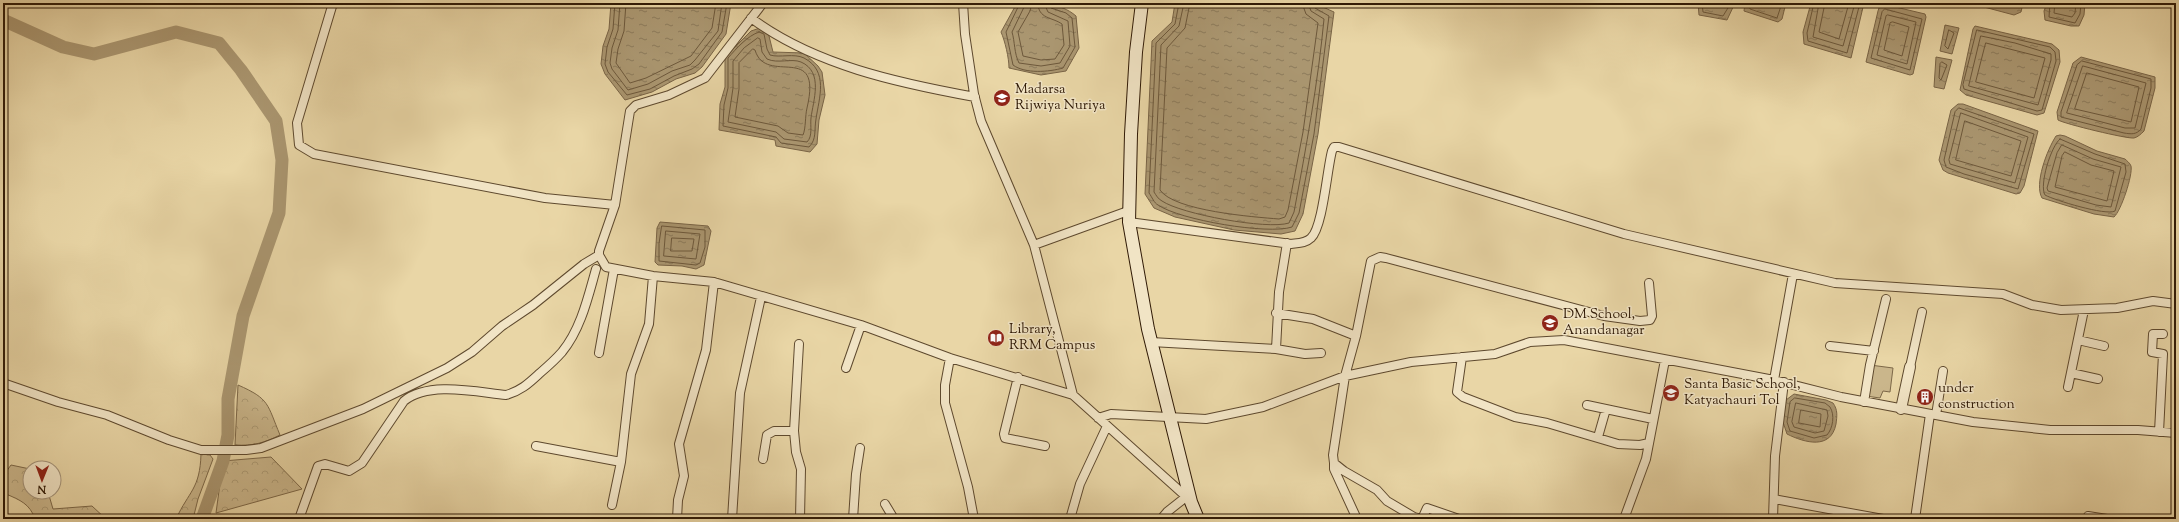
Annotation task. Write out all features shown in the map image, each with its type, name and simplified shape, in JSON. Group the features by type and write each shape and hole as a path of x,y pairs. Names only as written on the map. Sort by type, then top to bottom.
{"main road":[{"path":"1142,3 1135,67 1129,216 1151,342 1189,500 1198,519"}],"street":[{"path":"333,3 297,123 299,145 306,151 545,198 615,205"},
{"path":"599,352 610,268 599,255 599,251 615,205 630,111 636,105 669,95 705,78 763,3"},
{"path":"963,3 965,34 975,96 981,121 1034,245 1073,395"},
{"path":"751,18 772,35 793,45 863,72 917,87 975,96"},
{"path":"1034,245 1129,216 1151,224 1287,243 1306,242 1313,236 1318,224 1332,151 1334,147 1339,147 1624,234 1793,274 1801,274 1849,285 2003,294 2045,308 2084,310 2117,308 2153,301 2176,304"},
{"path":"1276,349 1276,312 1287,243"},
{"path":"3,383 58,402 107,415 169,440 201,450 246,450 261,448 363,409 446,368 472,352 502,326 533,305 579,268 599,255"},
{"path":"1356,519 1334,469 1333,460 1346,376 1356,336 1368,267 1371,261 1380,257 1467,278 1604,316 1640,321 1650,320 1652,316 1649,283"},
{"path":"579,268 610,268 653,276 714,282 761,297 861,325 950,358 1018,377 1073,395 1189,500 1167,512 1161,519"},
{"path":"299,519 318,466 325,464 349,471 362,463 404,401 411,396 422,391 444,390 506,395 516,392 526,386 562,351 571,338 585,307 596,269"},
{"path":"1774,380 1793,274"},
{"path":"612,505 621,462 631,374 648,324 653,276"},
{"path":"677,519 678,500 684,476 684,468 679,450 679,444 706,350 714,282"},
{"path":"732,519 740,393 761,297"},
{"path":"1864,402 1886,300"},
{"path":"2068,387 2084,310"},
{"path":"1276,312 1313,319 1356,336"},
{"path":"1901,409 1922,312"},
{"path":"846,368 861,325"},
{"path":"2159,432 2163,354 2152,352 2153,334 2162,334"},
{"path":"1098,418 1111,414 1206,419 1263,407 1346,376 1411,362 1495,354 1530,342 1564,340 1784,382 1864,402 1973,422 2050,430 2138,430 2176,433"},
{"path":"2078,340 2104,346"},
{"path":"1151,342 1276,349 1305,354 1321,353"},
{"path":"800,344 794,431 796,452 801,469 800,519"},
{"path":"1830,346 1874,351"},
{"path":"1462,357 1457,392 1463,397 1515,417 1598,437 1624,445 1640,446 1649,443"},
{"path":"950,358 945,385 945,403 968,487 974,519"},
{"path":"1624,519 1641,477 1665,360"},
{"path":"1915,519 1933,415 1943,371"},
{"path":"2070,373 2098,379"},
{"path":"1018,377 1004,434 1005,438 1045,446"},
{"path":"1773,519 1775,456 1784,382"},
{"path":"408,386 411,396"},
{"path":"1587,405 1653,420"},
{"path":"1598,437 1606,410"},
{"path":"1070,519 1080,484 1107,426"},
{"path":"763,459 767,435 774,431 794,431"},
{"path":"536,446 621,462"},
{"path":"853,519 856,474 860,448"},
{"path":"1333,460 1338,467 1378,490 1387,501 1414,517 1422,519 1427,508 1459,519"},
{"path":"1774,500 1883,519"},
{"path":"885,504 894,519"},
{"path":"2088,516 2107,519"}],"green space":[{"path":"1870,365 1893,368 1890,392 1883,391 1880,398 1866,396"},
{"path":"238,385 256,394 262,399 269,409 280,435 258,443 235,445"},
{"path":"201,454 210,455 213,459 198,499 193,519 176,519 196,483"},
{"path":"271,457 302,489 216,513 223,461"},
{"path":"11,465 22,467 22,500 50,500 53,509 92,506 106,519 35,519 27,506 6,494 3,476"}],"water":[{"path":"611,3 731,3 726,34 702,67 695,73 676,79 652,92 625,100 605,74 601,64 603,46 609,29"},
{"path":"1017,3 1048,4 1070,11 1076,16 1079,48 1066,71 1041,75 1009,68 1001,32"},
{"path":"1175,3 1314,3 1334,12 1318,134 1303,214 1295,231 1281,234 1234,230 1175,217 1154,208 1145,194 1152,41 1172,22"},
{"path":"1698,3 1735,3 1727,20 1699,15"},
{"path":"1745,3 1786,3 1782,19 1778,22 1744,11"},
{"path":"1811,3 1864,3 1851,58 1804,44 1803,32"},
{"path":"1983,3 2023,3 2021,12 2014,15 1984,7"},
{"path":"2047,3 2085,3 2084,15 2079,26 2071,26 2045,20 2044,11"},
{"path":"1883,4 1925,14 1926,17 1913,74 1910,75 1866,62 1878,11 1880,5"},
{"path":"1945,25 1959,28 1952,54 1940,51"},
{"path":"1975,26 2052,44 2059,50 2060,62 2044,113 2037,115 1966,95 1960,90 1973,29"},
{"path":"760,28 768,32 773,52 804,53 818,66 822,72 825,95 819,120 817,144 810,152 776,146 775,140 719,130 720,104 725,87 725,57 751,31"},
{"path":"1936,57 1952,60 1944,89 1934,87"},
{"path":"2081,57 2155,77 2155,88 2144,131 2137,137 2129,138 2083,128 2058,120 2057,112 2073,63"},
{"path":"1958,104 1963,104 2038,131 2024,186 2020,193 2016,194 1948,173 1943,170 1939,160 1951,110"},
{"path":"2060,135 2097,151 2125,159 2130,164 2131,171 2128,185 2120,208 2114,217 2094,214 2042,198 2040,184 2043,167 2052,142 2056,136"},
{"path":"660,222 708,226 711,231 704,265 696,269 682,266 658,265 655,262 657,228"},
{"path":"1794,394 1826,400 1833,403 1837,416 1836,424 1829,438 1823,441 1809,442 1787,434 1783,422 1786,400"}],"waterway":[{"path":"3,20 63,47 94,54 176,32 219,43 241,70 276,121 282,160 279,213 243,316 228,399 228,435 223,461 202,519"}],"place":[{"name":"Madarsa Rijwiya Nuriya","path":"1002,98"},
{"name":"DM School, Anandanagar","path":"1550,323"},
{"name":"Library, RRM Campus","path":"996,338"},
{"name":"Santa Basic School, Katyachauri Tol","path":"1671,393"},
{"name":"under construction","path":"1925,397"}]}
